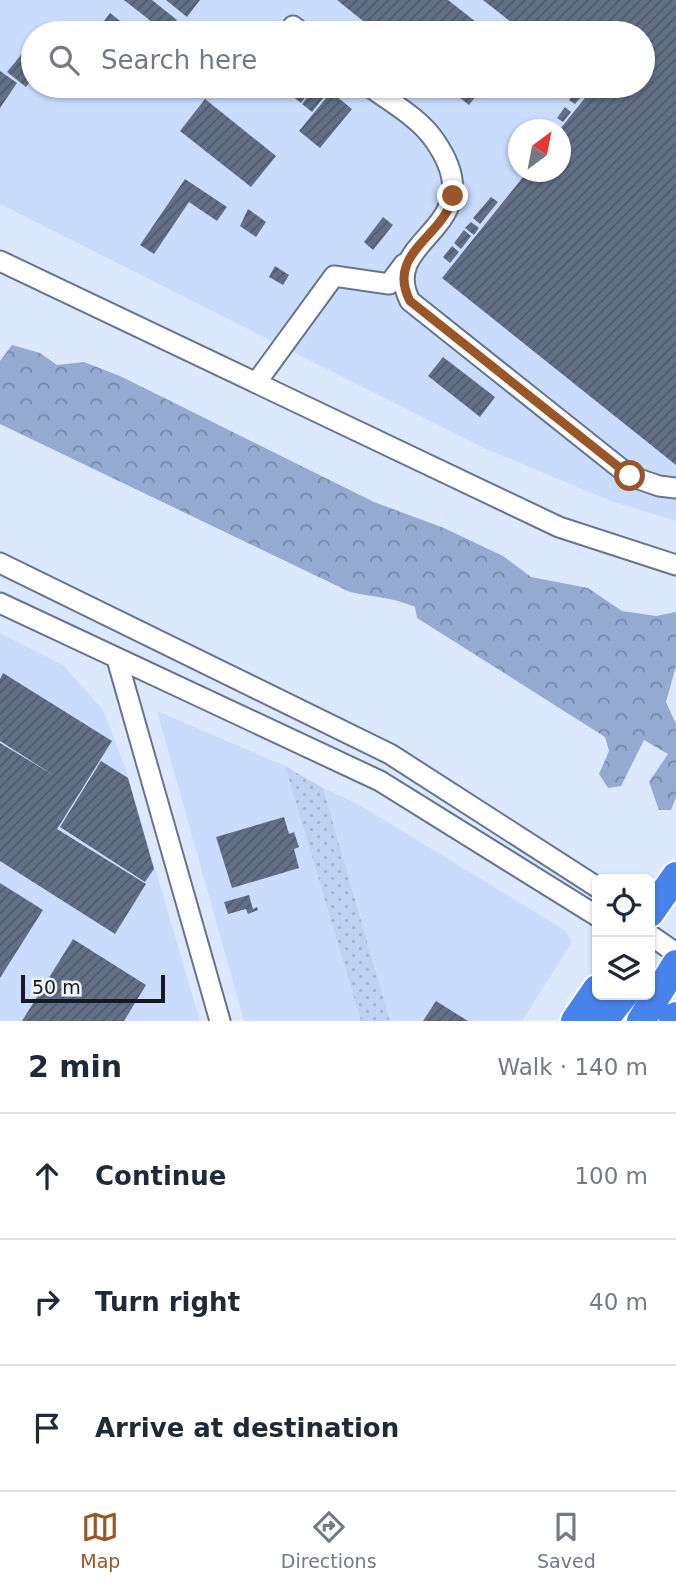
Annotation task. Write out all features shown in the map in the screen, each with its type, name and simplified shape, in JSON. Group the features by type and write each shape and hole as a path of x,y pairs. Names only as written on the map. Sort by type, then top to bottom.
{"highway":[{"path":"655,906 676,876"},
{"path":"655,921 676,908"},
{"path":"655,968 676,958"},
{"path":"655,986 676,958"},
{"path":"641,1021 676,958"},
{"path":"575,1021 592,996"},
{"path":"603,1021 620,1000"},
{"path":"629,1021 645,1000"},
{"path":"673,1021 676,1016"}],"street":[{"path":"256,383 334,276 389,284 451,208 453,196 450,176 436,141 384,98"},
{"path":"0,261 559,527 676,565"},
{"path":"407,261 403,288 410,301 630,476 659,486 676,488"},
{"path":"0,563 390,754 592,884"},
{"path":"0,603 380,781 592,913"},
{"path":"117,659 220,1021"},
{"path":"652,937 676,958"}],"shaded area":[{"path":"0,0 676,0 676,521 611,501 484,448 0,204"},
{"path":"0,633 63,665 103,710 125,767 200,1021 0,1021"},
{"path":"157,711 285,766 361,1021 244,1021"},
{"path":"285,766 323,788 390,1021 361,1021"},
{"path":"323,788 358,804 566,931 572,942 522,1021 390,1021"}],"green space":[{"path":"12,345 40,353 57,365 84,362 120,376 374,502 444,528 503,556 531,577 588,588 622,611 656,616 676,612 676,666 666,702 676,724 676,797 671,810 659,810 649,782 668,754 644,740 621,786 608,788 599,774 609,751 605,737 417,618 415,607 350,592 0,424 0,361"}],"building":[{"path":"124,0 152,0 177,20 151,21"},
{"path":"166,0 200,0 187,17"},
{"path":"337,0 448,0 475,21 363,21"},
{"path":"483,0 676,0 676,465 442,278 519,182 571,182 571,119 568,119 585,98 655,98 655,21 510,21"},
{"path":"110,13 120,21 104,21"},
{"path":"21,55 21,83 7,72"},
{"path":"0,71 17,83 0,108"},
{"path":"307,98 323,98 312,112 302,104"},
{"path":"326,98 338,98 352,109 320,148 299,131"},
{"path":"460,98 475,98 469,105"},
{"path":"571,98 580,98 575,104 569,100"},
{"path":"205,99 276,156 251,187 180,131"},
{"path":"565,107 571,112 565,119 557,118"},
{"path":"185,179 227,207 217,221 189,202 154,254 140,245"},
{"path":"491,197 498,202 480,224 473,218"},
{"path":"248,209 266,222 256,237 240,226"},
{"path":"383,217 393,225 373,250 364,242"},
{"path":"471,222 479,228 474,235 465,228"},
{"path":"464,230 471,236 461,249 454,243"},
{"path":"452,246 459,252 450,263 443,257"},
{"path":"275,266 289,275 283,285 269,277"},
{"path":"443,357 495,397 480,417 428,376"},
{"path":"3,673 112,741 57,829 146,884 115,934 0,861 0,743 55,776 0,741 0,679"},
{"path":"101,761 128,778 154,869 145,882 60,827"},
{"path":"284,817 289,834 294,832 299,847 294,849 299,868 232,888 216,837"},
{"path":"0,883 43,910 0,978"},
{"path":"249,895 253,909 257,907 258,910 248,914 246,909 228,914 224,902"},
{"path":"73,939 146,985 124,1021 22,1021"},
{"path":"436,1001 468,1021 423,1021"}],"route":[{"path":"453,196 451,208 407,261 402,275 403,288 410,301 630,476"}]}
